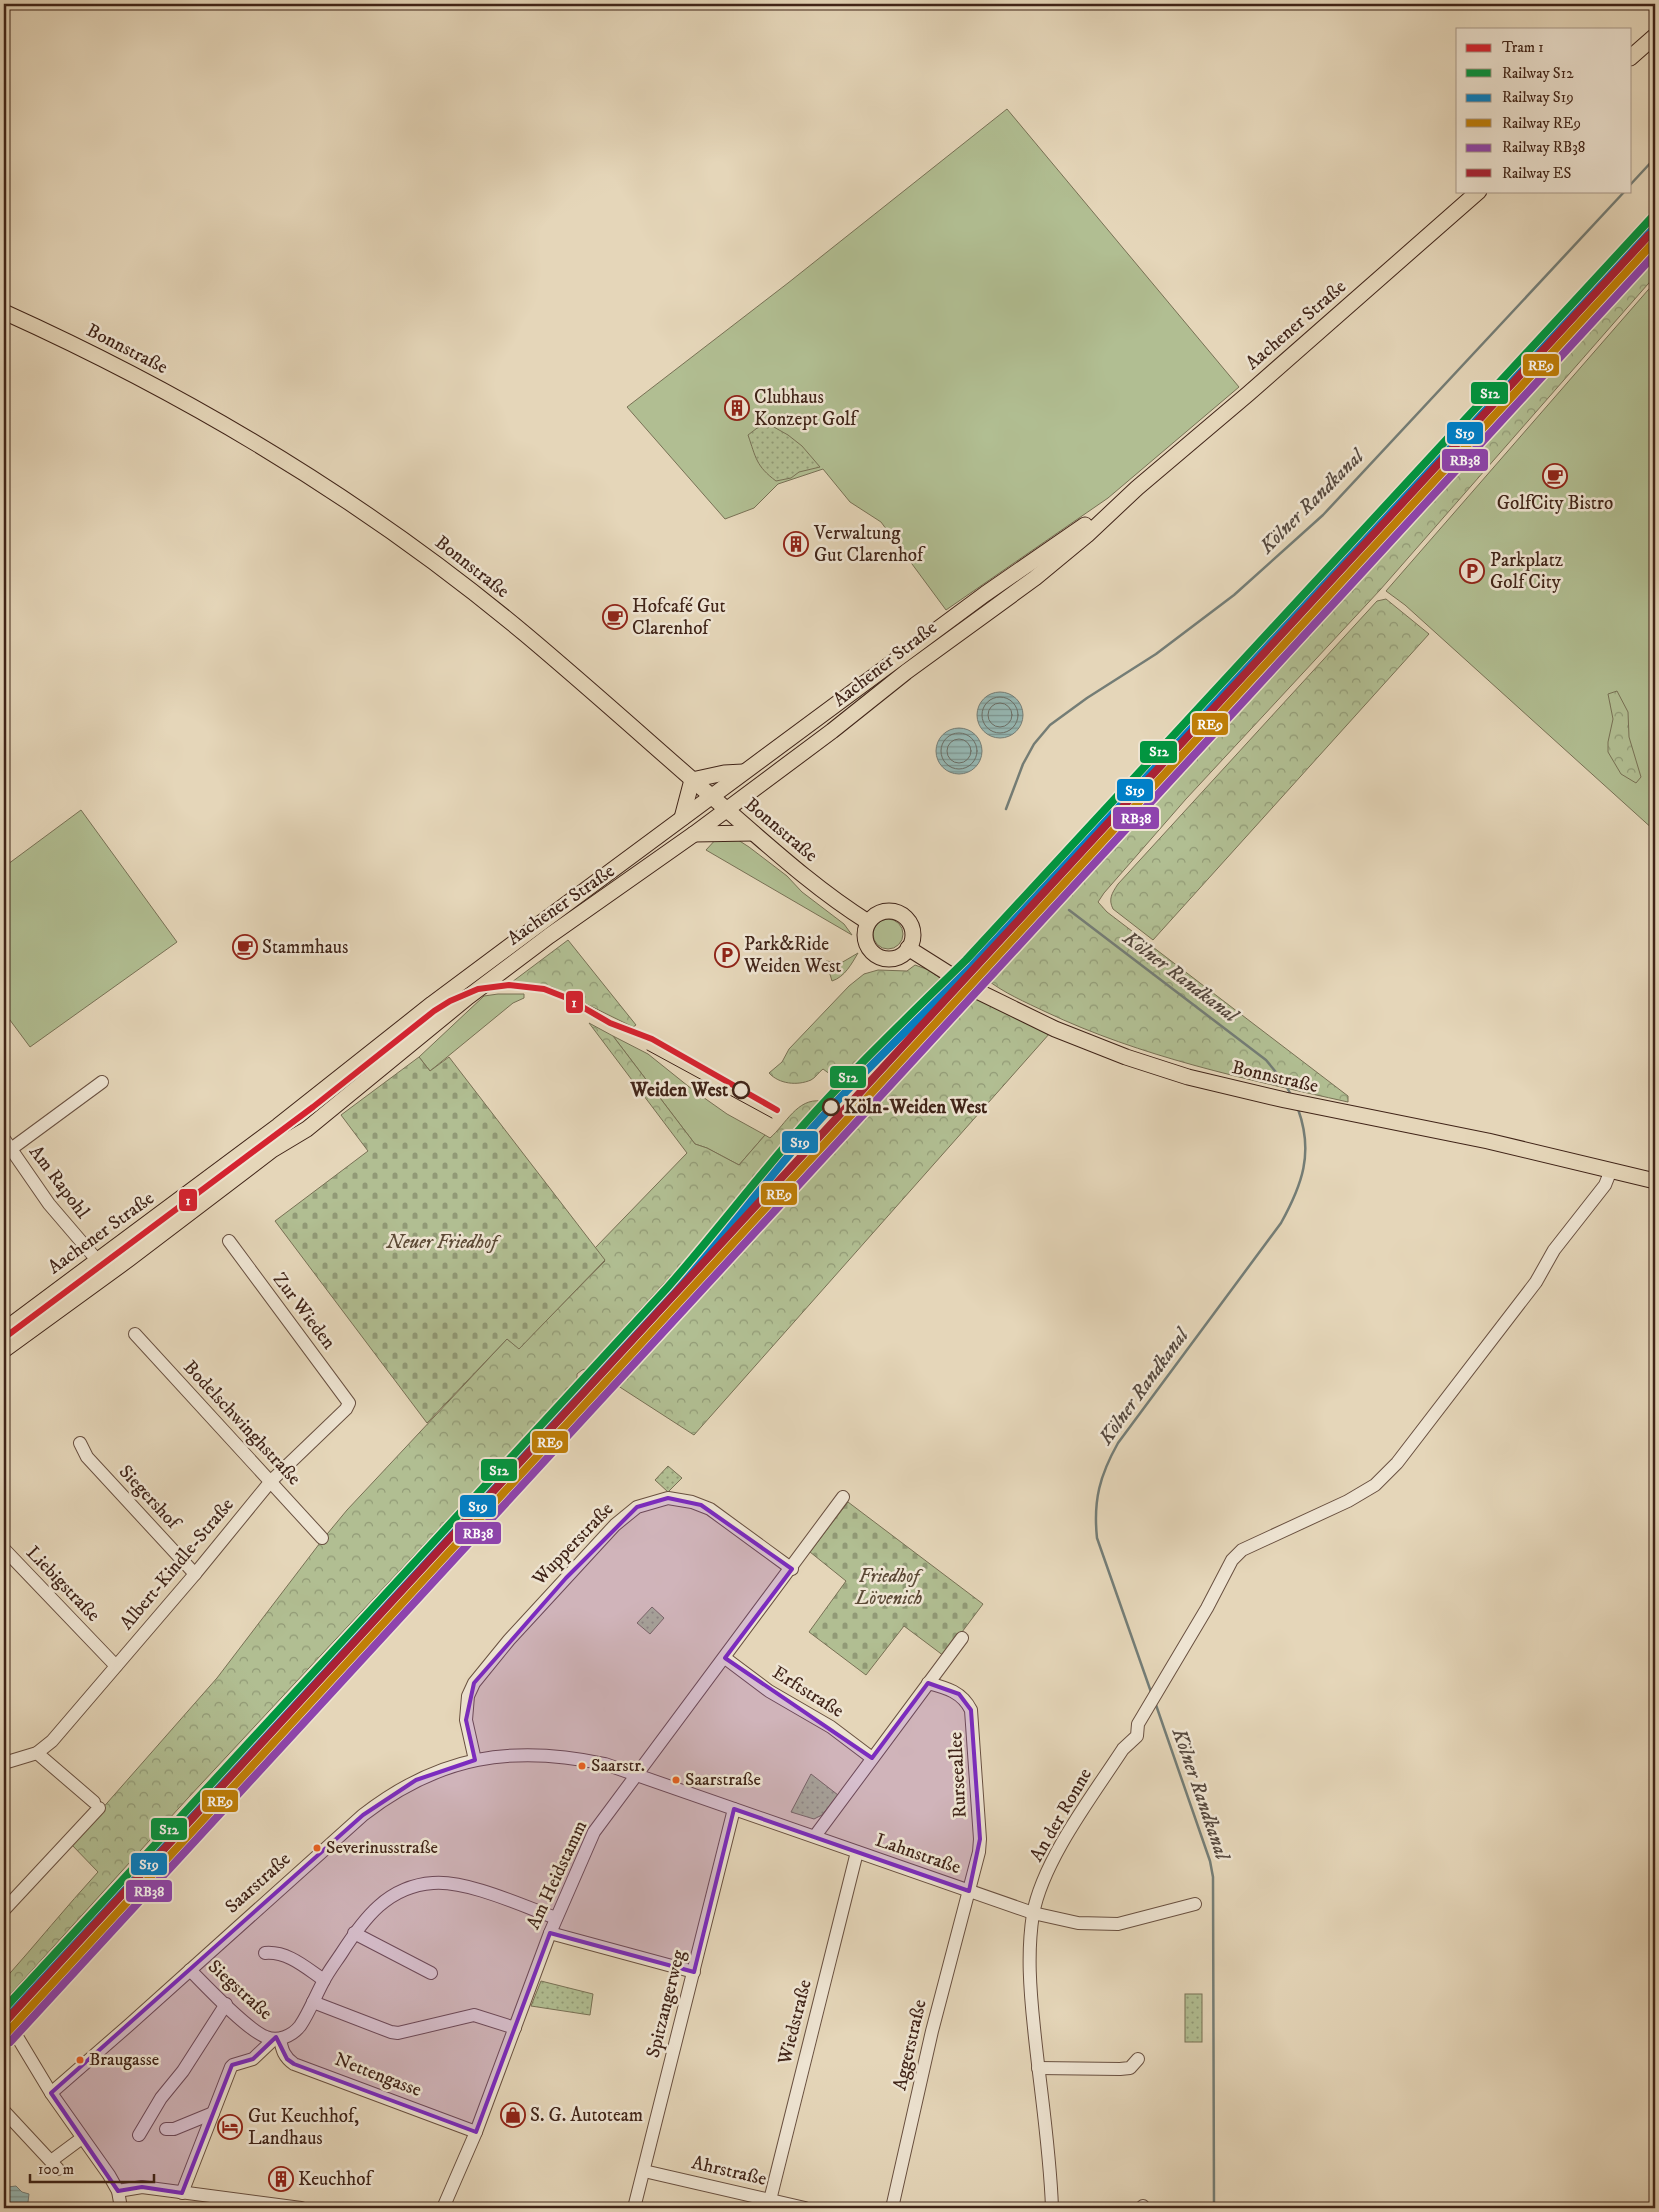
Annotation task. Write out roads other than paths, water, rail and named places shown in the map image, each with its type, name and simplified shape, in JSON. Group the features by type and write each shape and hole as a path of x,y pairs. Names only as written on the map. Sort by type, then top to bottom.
{"main road":[{"path":"1632,56 1655,36"},
{"name":"Aachener Straße","path":"4,1350 117,1269 272,1150 299,1134 473,993 549,936 694,834 832,731 914,666 1035,578 1087,535 1138,488 1478,192"},
{"name":"Bonnstraße","path":"4,312 103,358 210,417 330,490 424,554 521,631 753,833 829,895 868,922"},
{"name":"Aachener Straße","path":"4,1330 205,1181 440,998 743,772 985,594 1138,488"},
{"path":"682,818 692,780 714,774 743,772"},
{"path":"694,834 753,833"},
{"path":"893,911 900,914 910,925 912,941 902,954 894,958 878,956 867,945 865,930 868,922 881,912 893,911"},
{"name":"Bonnstraße","path":"908,948 973,989 1072,1036 1126,1057 1188,1077 1306,1105 1488,1141 1655,1181"},
{"path":"299,1134 315,1111 311,1105 303,1105"},
{"path":"97,1260 104,1266 117,1269"},
{"path":"91,1286 100,1270 97,1260"}],"street":[{"name":"Am Rapohl","path":"97,1260 49,1204 8,1144 102,1082"},
{"name":"An der Ronne","path":"1052,2208 1051,2171 1029,1992 1034,1913 1053,1861 1123,1749 1137,1736 1138,1724 1145,1711 1207,1608 1232,1560 1242,1550 1348,1501 1375,1484 1397,1463 1536,1282 1554,1250 1604,1185 1611,1170"},
{"name":"Zur Wieden","path":"229,1241 349,1403"},
{"name":"Bodelschwinghstraße","path":"135,1334 322,1538"},
{"name":"Albert-Kindle-Straße","path":"4,1763 37,1753 52,1741 195,1574 271,1481 346,1410 349,1403"},
{"name":"Siegershof","path":"80,1443 87,1457 195,1574"},
{"name":"Am Heidstamm","path":"443,2208 476,2132 556,1918 594,1832 635,1775 792,1569 843,1497"},
{"name":"Wupperstraße","path":"475,1760 466,1720 466,1708 474,1683 509,1640 578,1564 615,1525 637,1507 668,1498 701,1505 710,1509 792,1569"},
{"name":"Liebigstraße","path":"4,1549 116,1666"},
{"path":"815,1836 962,1638"},
{"name":"Erftstraße","path":"725,1658 770,1692 831,1727 872,1758"},
{"name":"Rurseeallee","path":"928,1683 959,1694 967,1701 971,1710 980,1839 979,1852 969,1891"},
{"path":"4,1910 97,1805 37,1753"},
{"name":"Saarstraße","path":"51,2093 339,1835 388,1796 416,1780 448,1767 475,1760 523,1754 573,1757 605,1764 635,1775"},
{"name":"Lahnstraße","path":"635,1775 1034,1913 1078,1923 1118,1924 1195,1904"},
{"name":"Spitzangerweg","path":"634,2208 734,1809"},
{"name":"Wiedstraße","path":"770,2200 857,1852"},
{"name":"Siegstraße","path":"190,1970 259,2034 277,2039 287,2037 299,2027 324,1980 361,1923 389,1896 402,1890 434,1883 452,1883 469,1887 556,1918"},
{"name":"Aggerstraße","path":"892,2208 932,2031 969,1891"},
{"path":"354,1933 431,1973"},
{"path":"550,1933 694,1972"},
{"path":"265,1953 284,1955 324,1980"},
{"path":"313,2002 391,2032 474,2015 515,2028"},
{"path":"139,2135 161,2098 183,2071 226,2004"},
{"path":"4,2015 51,2093 118,2191 120,2208"},
{"path":"182,2193 233,2065 253,2059 277,2039"},
{"name":"Nettengasse","path":"277,2039 287,2059 294,2064 476,2132"},
{"path":"1038,2068 1120,2070 1130,2068 1138,2059"},
{"path":"4,2111 54,2165 82,2138"},
{"path":"166,2129 174,2129 213,2113"},
{"name":"Ahrstraße","path":"644,2171 805,2208"},
{"path":"118,2191 142,2187 238,2204 301,2208"}],"water":[{"path":"1000,692 1013,696 1019,702 1023,715 1019,728 1013,734 1000,738 987,734 981,728 977,715 981,702 987,696"},
{"path":"955,728 963,728 972,732 978,738 982,751 978,764 972,770 963,774 955,774 946,770 940,764 936,755 936,747 940,738 946,732"},
{"path":"16,2186 22,2192 29,2194 28,2202 21,2208 4,2208 4,2190 8,2187"}],"waterway":[{"name":"Kölner Randkanal","path":"1632,183 1655,158"},
{"name":"Kölner Randkanal","path":"1006,809 1023,764 1034,744 1050,725 1087,698 1156,654 1234,595 1323,515 1624,192"},
{"name":"Kölner Randkanal","path":"1069,910 1266,1060 1284,1082 1291,1095"},
{"name":"Kölner Randkanal","path":"1151,1692 1097,1538 1096,1512 1099,1488 1102,1477 1118,1443 1281,1223 1295,1195 1303,1168 1305,1140 1298,1109"},
{"name":"Kölner Randkanal","path":"1156,1705 1210,1861 1213,1877 1214,2208"}],"tram line":[{"name":"1","path":"4,1338 313,1107 434,1011 450,1001 478,989 509,985 544,989 567,998 610,1023 652,1039 777,1110"},
{"path":"647,1050 772,1118"}],"rail line":[{"name":"S12","path":"4,2009 667,1288 821,1106 882,1042 966,960 1655,214"},
{"name":"S19","path":"10,2015 674,1294 827,1112 972,966 1655,227"},
{"name":"ES","path":"4,2023 1649,235"},
{"name":"RE9","path":"4,2036 1655,241"},
{"name":"RB38","path":"10,2042 1655,254"}],"place":[{"name":"Clubhaus Konzept Golf","path":"737,408"},
{"name":"GolfCity Bistro","path":"1555,476"},
{"name":"Verwaltung Gut Clarenhof","path":"796,544"},
{"name":"Parkplatz Golf City","path":"1472,571"},
{"name":"Hofcafé Gut Clarenhof","path":"615,617"},
{"name":"Stammhaus","path":"245,947"},
{"name":"Park&Ride Weiden West","path":"727,955"},
{"name":"Weiden West","path":"741,1090"},
{"name":"Köln-Weiden West","path":"831,1107"},
{"name":"Saarstr.","path":"582,1766"},
{"name":"Saarstraße","path":"676,1780"},
{"name":"Severinusstraße","path":"317,1848"},
{"name":"Braugasse","path":"80,2060"},
{"name":"S. G. Autoteam","path":"513,2115"},
{"name":"Gut Keuchhof, Landhaus","path":"230,2127"},
{"name":"Keuchhof","path":"281,2179"}],"park label":[{"name":"Neuer Friedhof","path":"442,1242"},
{"name":"Friedhof Lövenich","path":"889,1587"}]}
